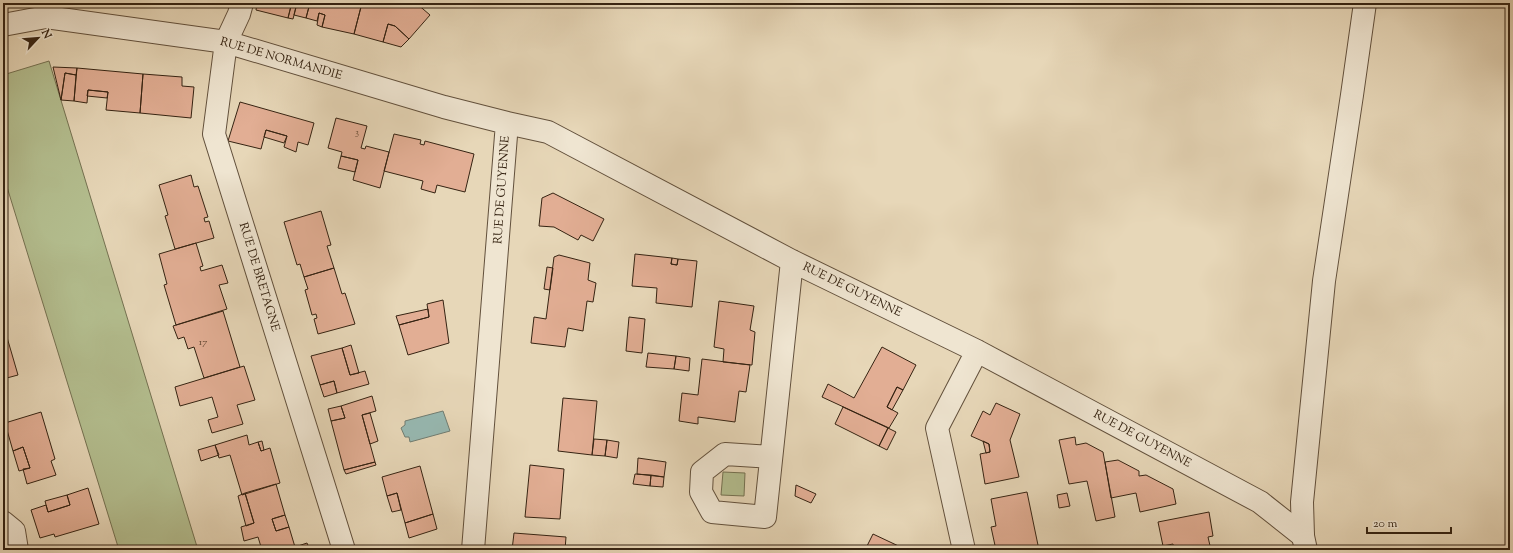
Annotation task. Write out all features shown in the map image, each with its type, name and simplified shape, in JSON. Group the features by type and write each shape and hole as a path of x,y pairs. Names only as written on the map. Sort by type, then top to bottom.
{"street":[{"name":"RUE DE BRETAGNE","path":"242,3 239,14 226,42 214,134 344,550"},
{"path":"1304,543 1302,502 1324,281 1365,3"},
{"name":"RUE DE NORMANDIE","path":"3,25 46,17 226,42 444,107 507,123"},
{"name":"RUE DE GUYENNE","path":"473,550 507,123 548,132 792,261 976,351 1260,502 1304,543"},
{"name":"RUE DE GUYENNE","path":"771,457 792,261"},
{"path":"964,550 937,428 976,351"},
{"path":"3,522 14,532 17,550"}],"green space":[{"path":"49,61 198,550 119,550 3,174 3,75"},
{"path":"723,472 745,473 744,496 721,495"}],"water":[{"path":"443,411 450,431 410,442 409,437 405,437 401,428 405,425 405,421"}],"building":[{"path":"257,3 310,3 306,18 294,15 296,7 291,6 288,18 256,10"},
{"path":"310,3 362,3 354,34 322,27 325,15 319,13 317,21 306,18"},
{"path":"362,3 416,3 430,15 409,39 395,26 388,24 383,42 354,34"},
{"path":"291,6 296,7 293,19 288,18"},
{"path":"319,13 325,15 322,27 317,25"},
{"path":"388,24 395,26 409,39 401,47 383,42"},
{"path":"53,67 77,68 76,75 65,73 61,100"},
{"path":"77,68 143,74 140,113 106,110 108,92 88,90 87,103 74,101"},
{"path":"65,73 76,75 74,101 61,100"},
{"path":"143,74 182,77 182,86 194,87 191,118 140,113"},
{"path":"88,90 108,92 107,98 87,96"},
{"path":"240,102 314,123 308,145 298,142 296,152 284,147 287,136 266,130 261,149 228,141"},
{"path":"336,118 367,126 361,148 365,149 366,146 389,152 380,188 353,180 358,160 341,156 342,152 328,148"},
{"path":"266,130 287,136 284,143 264,137"},
{"path":"394,134 421,140 420,144 424,145 425,141 474,154 465,192 437,185 435,193 421,189 423,181 384,171"},
{"path":"341,156 358,160 355,172 338,168"},
{"path":"191,175 194,187 198,186 208,217 204,218 205,222 209,221 214,238 175,249 165,216 168,215 159,185"},
{"path":"553,193 604,219 593,241 581,235 578,240 554,227 539,226 542,198"},
{"path":"321,211 331,245 327,246 334,268 304,277 300,264 297,265 284,222"},
{"path":"196,243 203,266 200,267 201,271 222,265 228,283 219,285 227,309 176,325 164,285 167,284 159,254"},
{"path":"635,254 672,258 671,264 677,265 678,259 697,261 692,307 656,303 657,288 632,286"},
{"path":"559,255 590,263 588,280 596,283 593,302 587,301 583,331 568,328 565,347 531,343 534,317 546,319 554,257"},
{"path":"672,258 678,259 677,265 671,264"},
{"path":"547,267 553,268 550,290 544,289"},
{"path":"334,268 342,294 345,293 355,324 318,334 314,319 317,318 316,314 312,315 305,290 308,289 304,277"},
{"path":"443,300 449,343 408,355 399,325 429,317 427,304"},
{"path":"719,301 754,306 750,330 755,332 752,365 723,362 724,349 714,347"},
{"path":"428,309 429,317 399,325 396,316"},
{"path":"223,311 240,367 204,378 194,347 188,349 184,337 178,339 173,326"},
{"path":"629,317 645,319 642,353 626,351"},
{"path":"3,327 18,375 3,379"},
{"path":"351,345 359,373 350,375 342,348"},
{"path":"882,347 916,365 903,390 897,387 887,407 898,413 889,428 822,397 828,384 854,398"},
{"path":"342,348 350,375 365,371 369,384 337,393 334,381 320,385 311,356"},
{"path":"648,353 676,356 674,369 646,367"},
{"path":"676,356 690,358 689,371 674,369"},
{"path":"702,359 750,365 746,392 739,391 735,422 698,417 698,424 679,421 682,393 698,395"},
{"path":"244,366 255,400 237,405 243,424 212,433 208,420 218,417 212,397 180,406 175,387"},
{"path":"334,381 337,393 324,397 320,385"},
{"path":"897,387 903,390 892,410 887,407"},
{"path":"372,396 376,411 362,415 375,462 344,470 331,421 345,418 341,406"},
{"path":"563,398 597,401 592,455 558,451"},
{"path":"996,403 1020,414 1010,440 1019,477 985,484 980,454 990,452 989,444 971,436 983,411 990,415"},
{"path":"341,406 345,418 331,421 328,409"},
{"path":"843,407 888,428 879,446 835,424"},
{"path":"41,412 55,459 51,461 56,475 27,484 23,469 30,468 23,447 13,451 5,423"},
{"path":"370,413 378,441 370,444 362,415"},
{"path":"888,428 896,432 887,450 879,446"},
{"path":"247,435 249,445 258,442 261,451 270,448 280,483 242,495 230,455 219,458 215,445"},
{"path":"1075,437 1076,445 1086,443 1103,452 1115,517 1096,521 1087,481 1069,484 1059,440"},
{"path":"594,439 607,440 605,456 592,455"},
{"path":"607,440 619,442 617,458 605,456"},
{"path":"262,441 264,450 261,451 258,442"},
{"path":"983,441 989,444 990,452 986,453"},
{"path":"215,445 219,455 201,461 198,450"},
{"path":"23,447 30,468 19,471 13,451"},
{"path":"638,458 666,462 664,477 637,474"},
{"path":"1118,460 1139,471 1139,476 1146,475 1173,489 1176,504 1140,512 1136,493 1111,498 1105,462"},
{"path":"375,462 376,465 346,474 344,470"},
{"path":"530,465 564,469 560,519 525,517"},
{"path":"420,466 433,514 405,523 397,493 387,496 382,477"},
{"path":"635,474 651,475 650,486 633,484"},
{"path":"651,475 664,477 663,487 650,486"},
{"path":"276,484 285,515 272,519 276,531 289,527 295,547 284,550 262,550 258,537 244,541 241,527 254,523 245,493"},
{"path":"796,485 816,494 811,503 795,496"},
{"path":"88,488 99,524 55,537 54,534 40,538 31,510 46,505 48,512 70,505 67,495"},
{"path":"1027,492 1039,550 996,550 991,527 996,526 991,499"},
{"path":"245,493 254,523 246,526 238,496"},
{"path":"397,493 401,510 392,512 387,496"},
{"path":"1067,493 1070,506 1059,508 1057,495"},
{"path":"67,495 70,505 48,512 45,501"},
{"path":"1209,512 1213,536 1208,537 1211,550 1174,550 1173,544 1163,546 1158,522"},
{"path":"433,514 437,529 409,538 405,523"},
{"path":"285,515 289,527 276,531 272,519"},
{"path":"514,533 566,537 565,550 512,550"},
{"path":"873,534 907,550 875,550 867,546"},
{"path":"307,543 310,550 284,550 295,547"}]}
